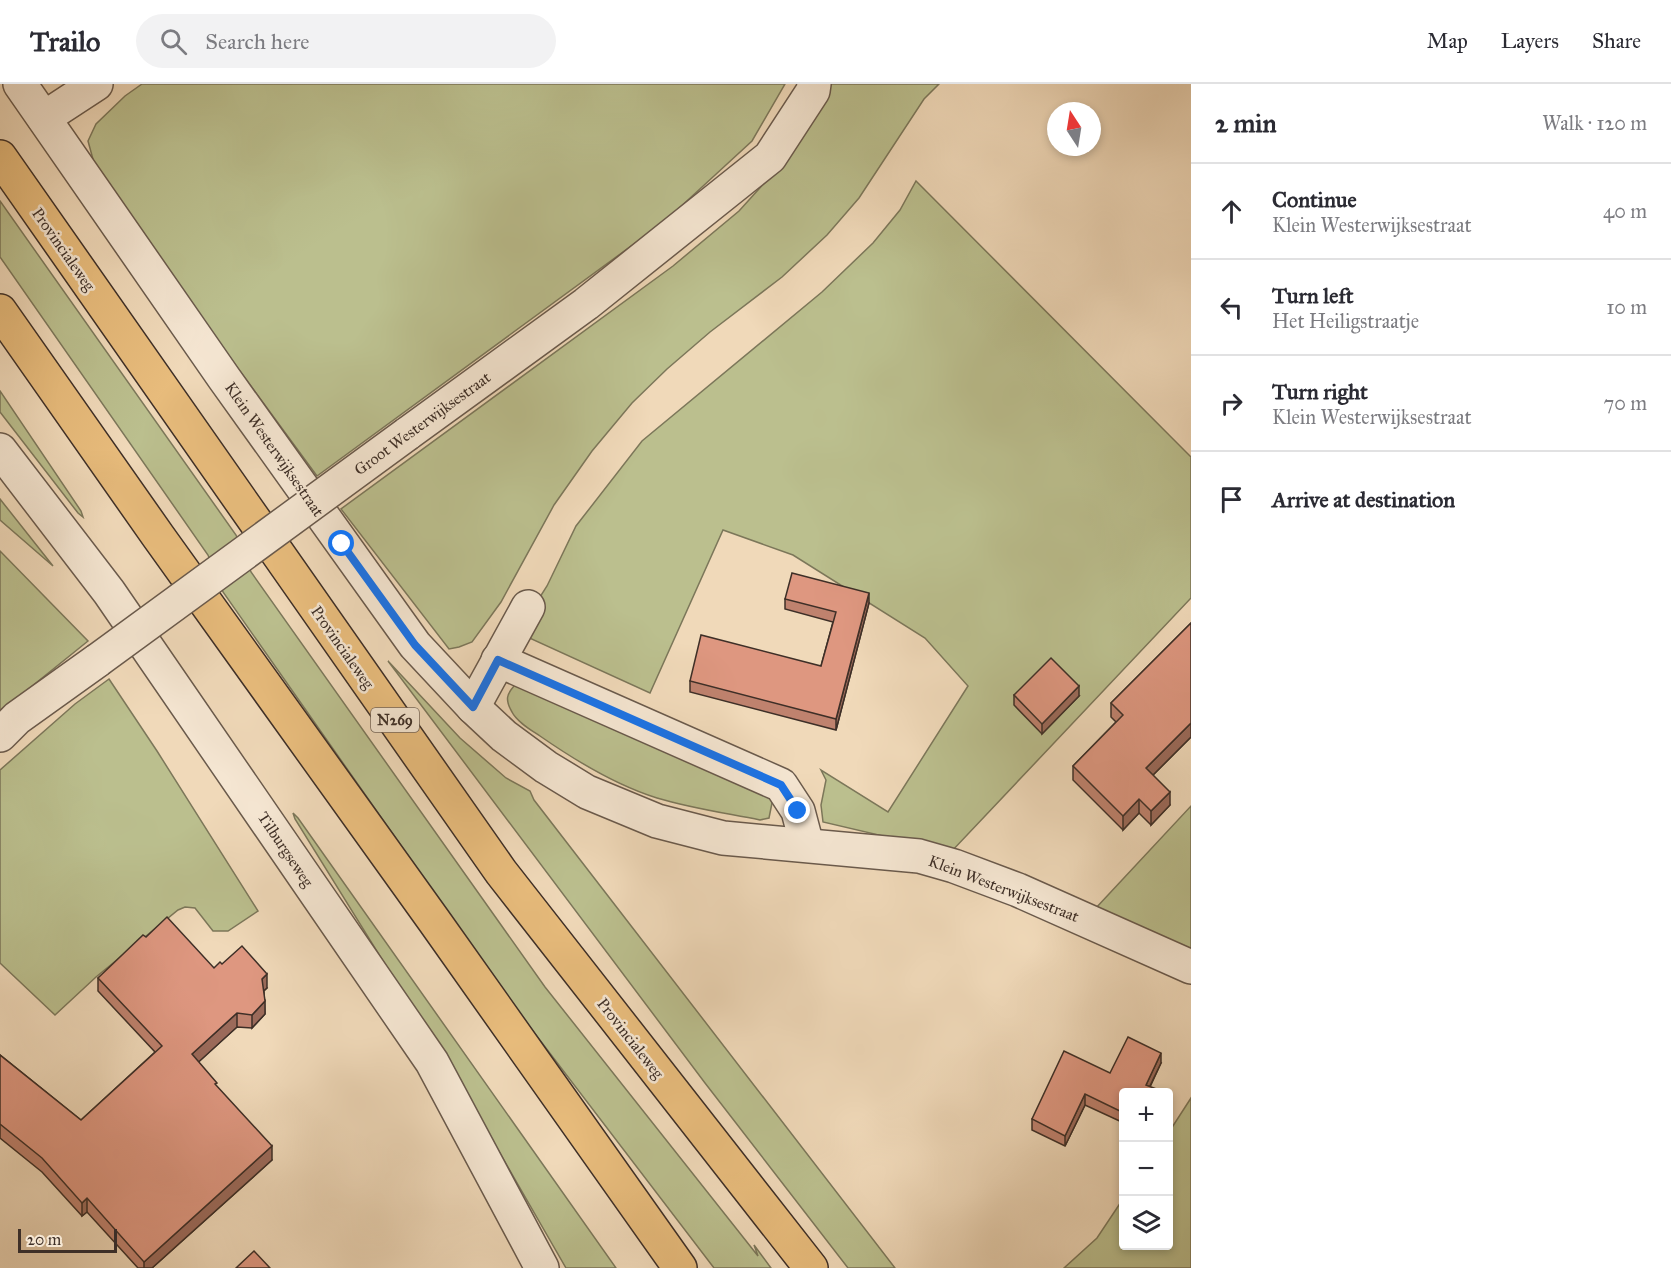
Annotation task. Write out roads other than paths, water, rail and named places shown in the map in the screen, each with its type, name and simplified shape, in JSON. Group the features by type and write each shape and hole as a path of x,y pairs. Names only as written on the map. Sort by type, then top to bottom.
{"highway":[{"name":"Provincialeweg","path":"0,157 501,872 811,1268"},
{"path":"0,311 680,1268"}],"street":[{"name":"Klein Westerwijksestraat","path":"20,84 415,645 473,707 504,736 546,767 587,792 657,821 723,838 919,856 954,866 1018,890 1191,967"},
{"path":"44,118 96,84"},
{"name":"Groot Westerwijksestraat","path":"0,735 16,718 586,304 770,157 813,91 814,84"},
{"name":"Tilburgseweg","path":"0,450 109,592 432,1062 542,1268"},
{"path":"473,707 528,607"},
{"path":"498,660 781,785 798,811 807,845"}]}
